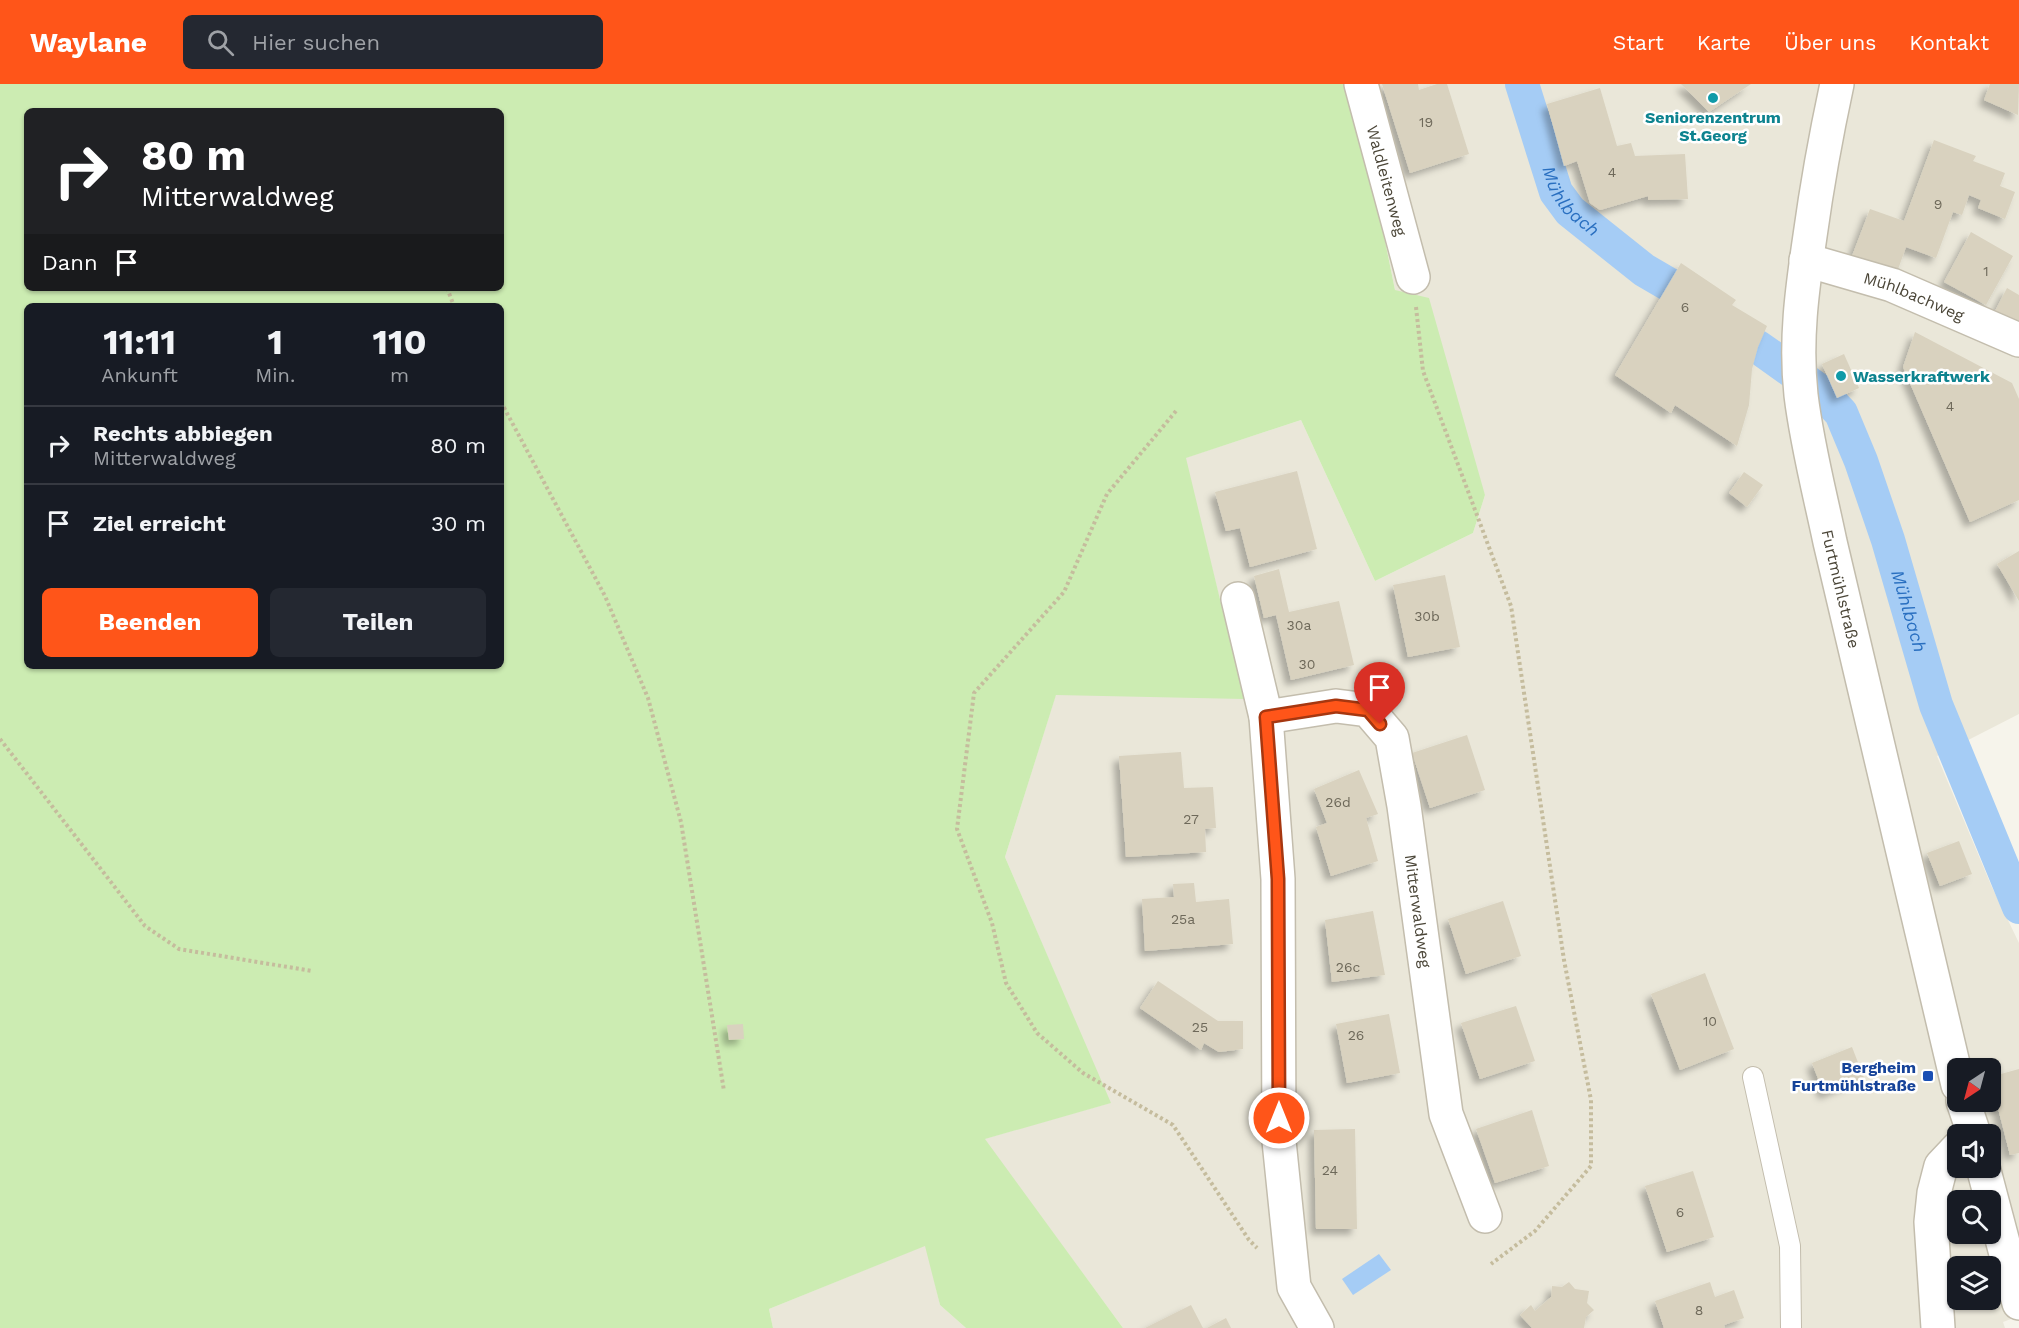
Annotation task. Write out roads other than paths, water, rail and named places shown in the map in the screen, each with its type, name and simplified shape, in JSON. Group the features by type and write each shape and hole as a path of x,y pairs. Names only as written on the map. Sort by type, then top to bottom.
{"street":[{"name":"Waldleitenweg","path":"1360,84 1413,277"},
{"name":"Furtmühlstraße","path":"1837,84 1821,162 1801,291 1798,340 1801,395 1830,542 1952,1058"},
{"name":"Mühlbachweg","path":"1806,260 1892,285 2019,340"},
{"path":"1238,599 1266,717 1278,879 1279,1141 1294,1287 1317,1328"},
{"name":"Mitterwaldweg","path":"1266,717 1336,706 1368,710 1392,738 1404,806 1446,1114 1485,1216"},
{"path":"1938,1328 1931,1222 1934,1193 1941,1166 1947,1160"},
{"path":"1986,1178 2019,1303"}],"lane":[{"path":"1754,1077 1790,1246 1791,1328"}],"water":[{"path":"1379,1254 1391,1270 1353,1295 1342,1279"}],"waterway":[{"name":"Mühlbach","path":"1522,84 1556,192 1570,211 1644,270 1668,284"},
{"name":"Mühlbach","path":"1758,347 1820,391 1841,413 1861,461 1888,540 1936,705 2019,907"}],"place":[{"name":"Seniorenzentrum St.Georg","path":"1713,98"},
{"name":"Wasserkraftwerk","path":"1841,376"},
{"name":"Bergheim Furtmühlstraße","path":"1928,1076"}]}
